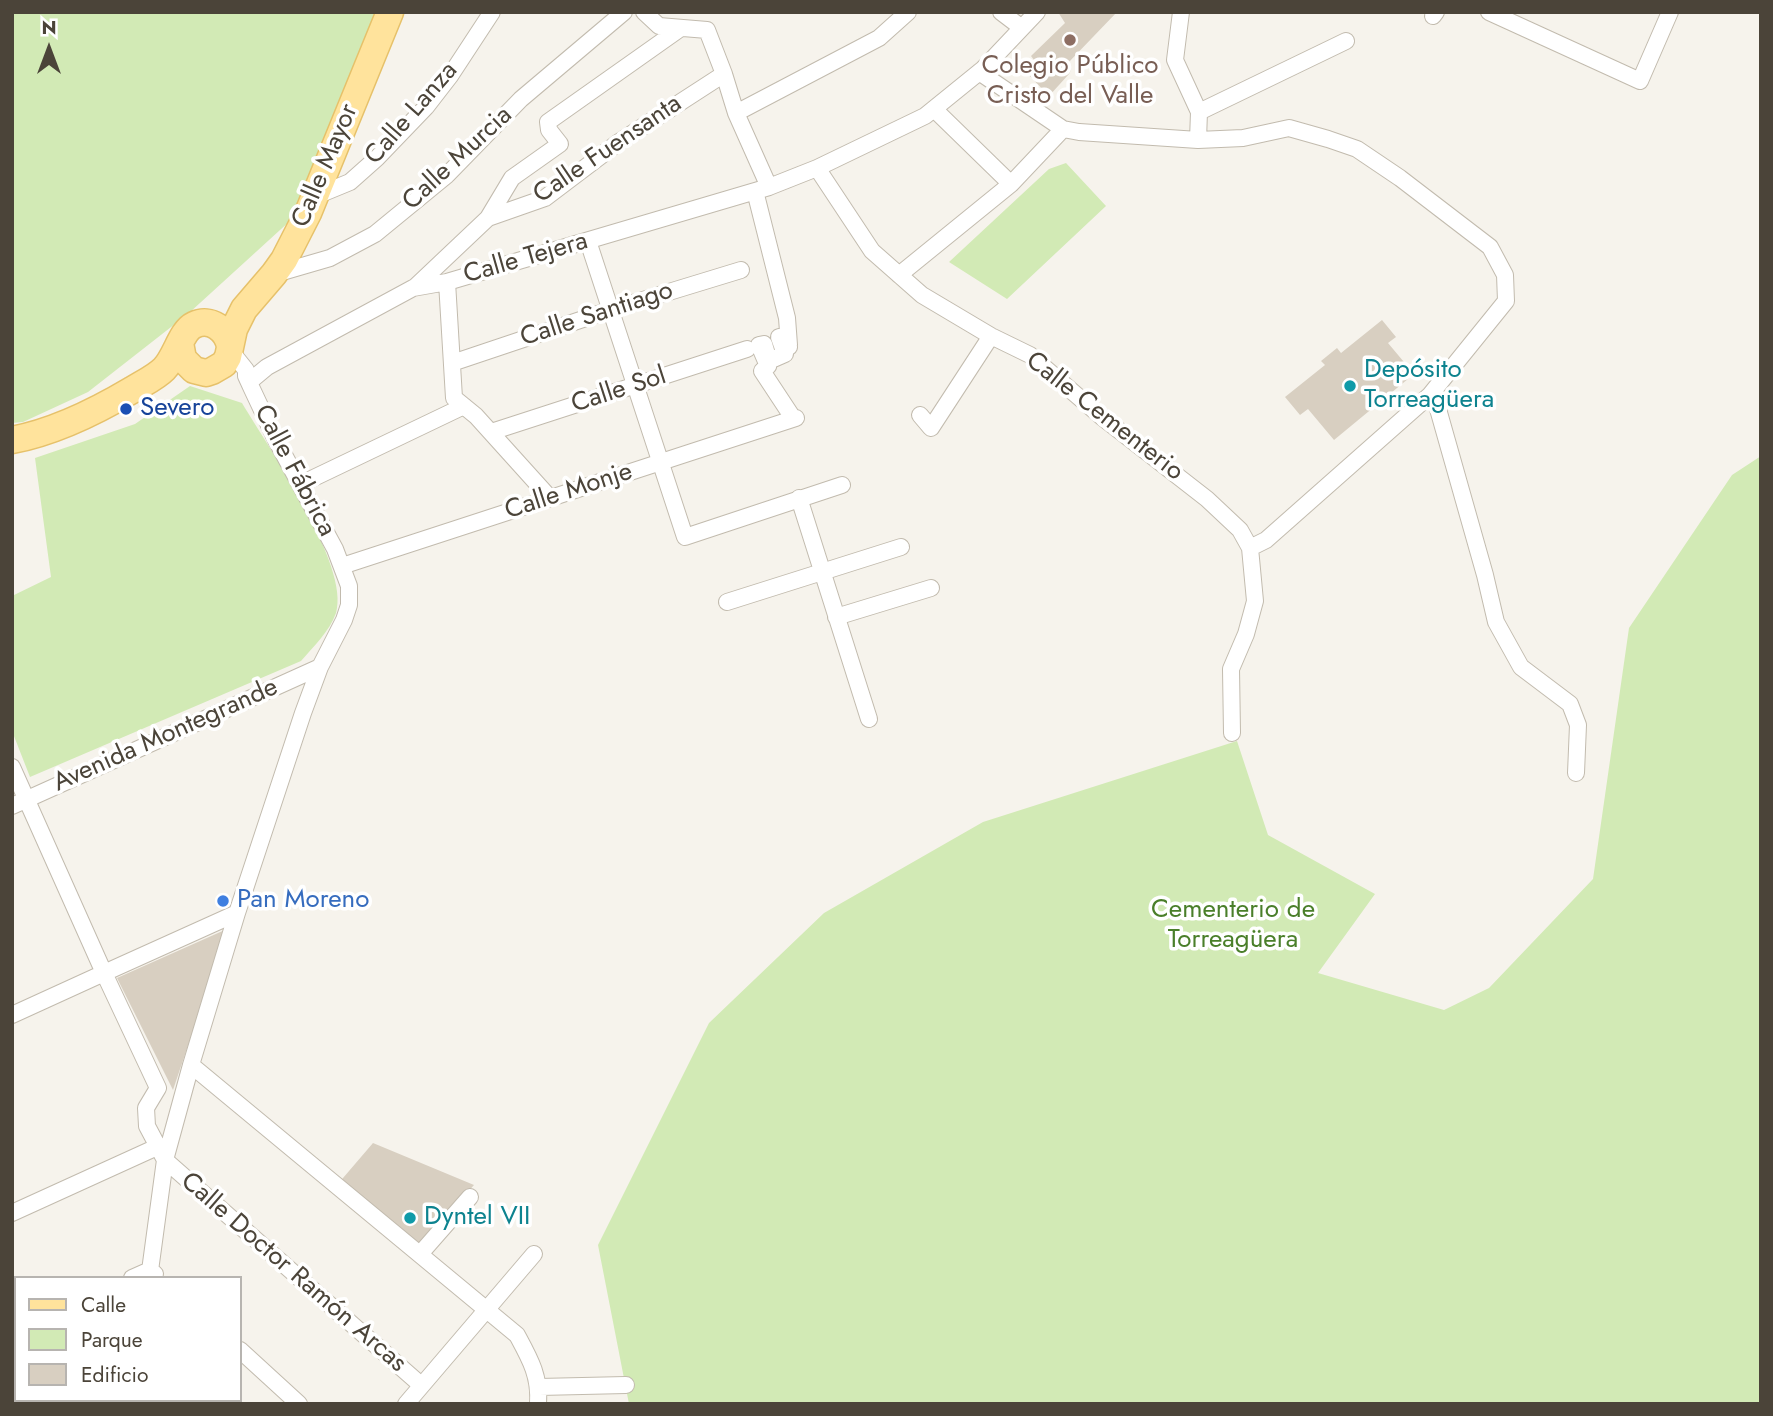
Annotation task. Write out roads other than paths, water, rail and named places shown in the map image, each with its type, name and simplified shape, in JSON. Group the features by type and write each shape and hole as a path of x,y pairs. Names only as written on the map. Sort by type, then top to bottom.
{"main road":[{"name":"Calle Mayor","path":"230,348 234,329 244,309 274,274 295,240 316,196 390,12"},
{"name":"Calle Mayor","path":"207,323 244,309"},
{"path":"12,440 46,431 88,414 157,375 166,366 190,328 207,323 223,330 230,348 224,364 219,368 200,372 180,370 157,375"},
{"path":"180,343 183,359 200,372"}],"street":[{"name":"Calle Lanza","path":"316,196 350,182 410,124 450,76 492,12"},
{"name":"Calle Murcia","path":"274,274 330,258 375,234 447,175 522,99 624,12"},
{"path":"644,12 659,26 706,30 724,74 762,189"},
{"path":"736,113 879,38 908,12"},
{"path":"1001,12 1022,28"},
{"name":"Calle Tejera","path":"248,379 413,288 447,282 588,241 762,189 817,168 925,116 979,72 1037,12"},
{"path":"1181,12 1175,61 1199,112 1198,140"},
{"path":"1489,12 1640,81 1670,12"},
{"path":"413,288 488,218 512,178 560,144 548,122 681,28"},
{"path":"1199,112 1346,41"},
{"path":"979,72 1063,129 1198,140 1243,138 1289,128 1357,149 1400,178 1490,247 1506,275 1506,301 1430,396 1266,540 1250,548 1255,601 1246,634 1231,669 1232,733"},
{"name":"Calle Fuensanta","path":"488,218 545,198 619,142 724,74"},
{"path":"934,109 1011,184"},
{"path":"900,275 1011,184 1063,129"},
{"name":"Calle Cementerio","path":"817,168 872,251 922,295 991,336 1030,355 1103,418 1207,499 1240,530 1250,548"},
{"name":"Calle Monje","path":"342,566 795,418 762,371 768,366 760,345 764,344 769,361 785,354 779,337 784,336 789,348 787,318 762,189"},
{"path":"588,241 685,537 842,485"},
{"name":"Calle Santiago","path":"452,363 741,270"},
{"path":"447,282 454,398 476,416 550,498"},
{"path":"920,415 931,428 991,336"},
{"name":"Calle Fábrica","path":"153,1275 161,1153 303,713 320,667 349,605 349,586 342,566 276,440 246,370 230,348"},
{"name":"Calle Sol","path":"491,432 747,349"},
{"name":"Calle Fábrica","path":"200,372 248,379"},
{"path":"1430,396 1436,402 1496,622 1521,667 1570,704 1578,725 1576,773"},
{"path":"301,484 464,406"},
{"path":"799,498 869,719"},
{"path":"727,602 901,547"},
{"path":"836,617 931,588"},
{"name":"Avenida Montegrande","path":"20,803 320,667"},
{"path":"12,767 20,803 158,1088 146,1108 147,1126 161,1153 12,1213"},
{"path":"12,1015 237,914"},
{"path":"191,1065 517,1335 530,1359 538,1396 626,1385"},
{"name":"Calle Doctor Ramón Arcas","path":"161,1153 421,1385"},
{"path":"420,1254 470,1198"},
{"path":"406,1404 534,1254"},
{"path":"242,1352 299,1404"}],"place":[{"name":"Colegio Público Cristo del Valle","path":"1070,40"},
{"name":"Depósito Torreagüera","path":"1350,386"},
{"name":"Severo","path":"126,409"},
{"name":"Pan Moreno","path":"223,901"},
{"name":"Dyntel VII","path":"410,1218"}],"park label":[{"name":"Cementerio de Torreagüera","path":"1233,926"}]}
